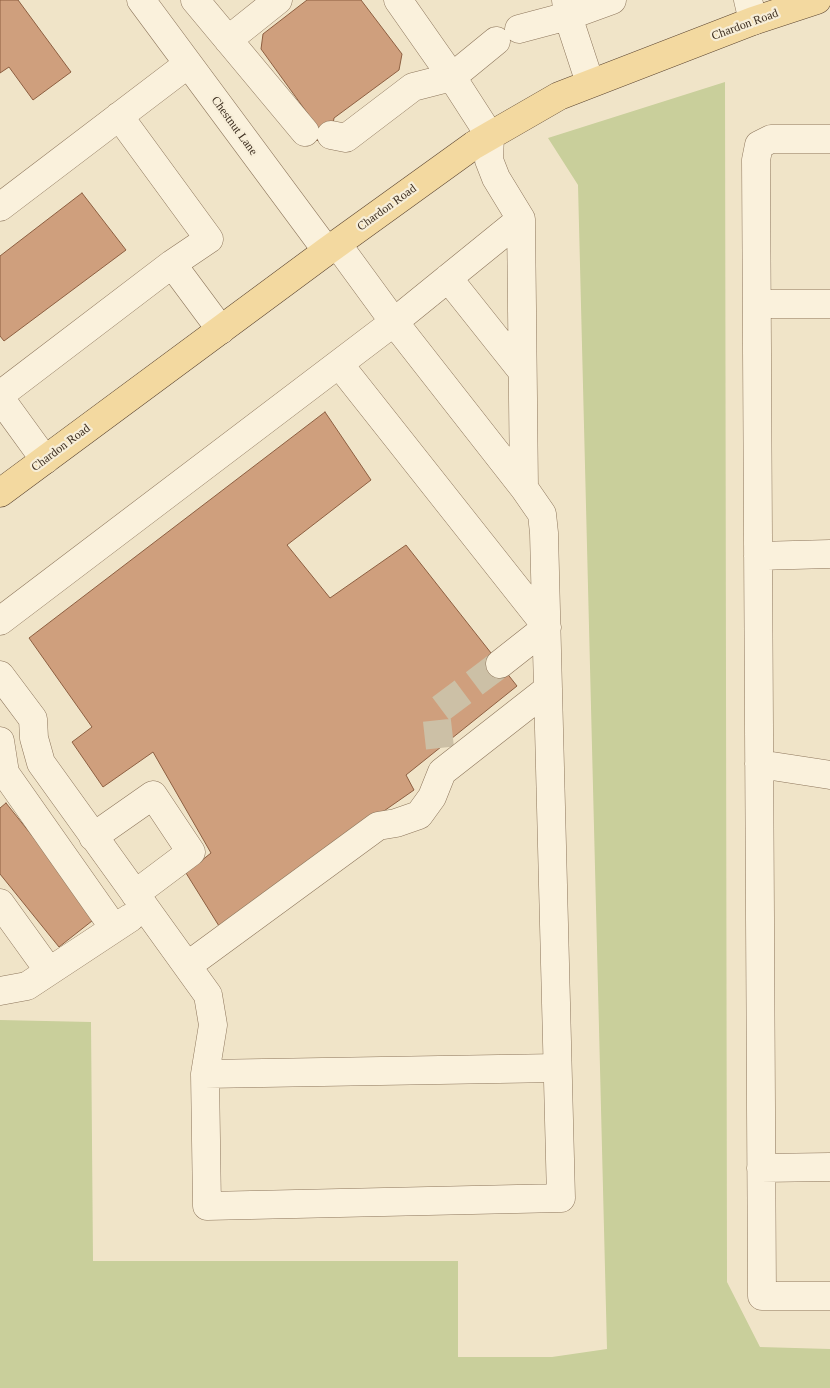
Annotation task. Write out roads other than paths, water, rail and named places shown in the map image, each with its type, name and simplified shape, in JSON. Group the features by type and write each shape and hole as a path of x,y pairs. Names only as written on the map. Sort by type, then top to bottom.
{"main road":[{"name":"Chardon Road","path":"0,494 332,248 490,136 559,96 590,84 750,10 817,0"}],"street":[{"path":"148,10 187,0"},
{"path":"195,0 228,40 318,134 346,138 413,87 452,77 508,35 567,8 612,0"},
{"path":"228,40 278,0"},
{"path":"398,0 452,77 490,136 489,160 496,178 521,219 524,488"},
{"path":"567,8 590,84"},
{"name":"Chestnut Lane","path":"148,10 332,248 394,322 524,488 542,514 547,628 561,1198 207,1206 205,1074"},
{"path":"0,207 188,64"},
{"path":"45,460 0,396 172,264 208,239 119,116"},
{"path":"830,139 770,139 759,145 756,160 762,1296 830,1296"},
{"path":"0,621 394,322 521,219"},
{"path":"172,264 221,330"},
{"path":"448,278 522,371"},
{"path":"758,304 830,304"},
{"path":"339,364 547,628 500,664"},
{"path":"758,556 830,554"},
{"path":"0,675 33,719 34,738 41,763 208,995 213,1025 205,1074 557,1068"},
{"path":"187,966 378,826 396,823 419,815 432,797 441,760 548,689"},
{"path":"0,741 2,774 114,928"},
{"path":"759,764 830,775"},
{"path":"0,991 27,986 114,928 191,852 153,796 93,837"},
{"path":"0,903 49,971"},
{"path":"761,1168 830,1167"}],"tunnel":[{"path":"440,748 436,712 500,664"}]}
